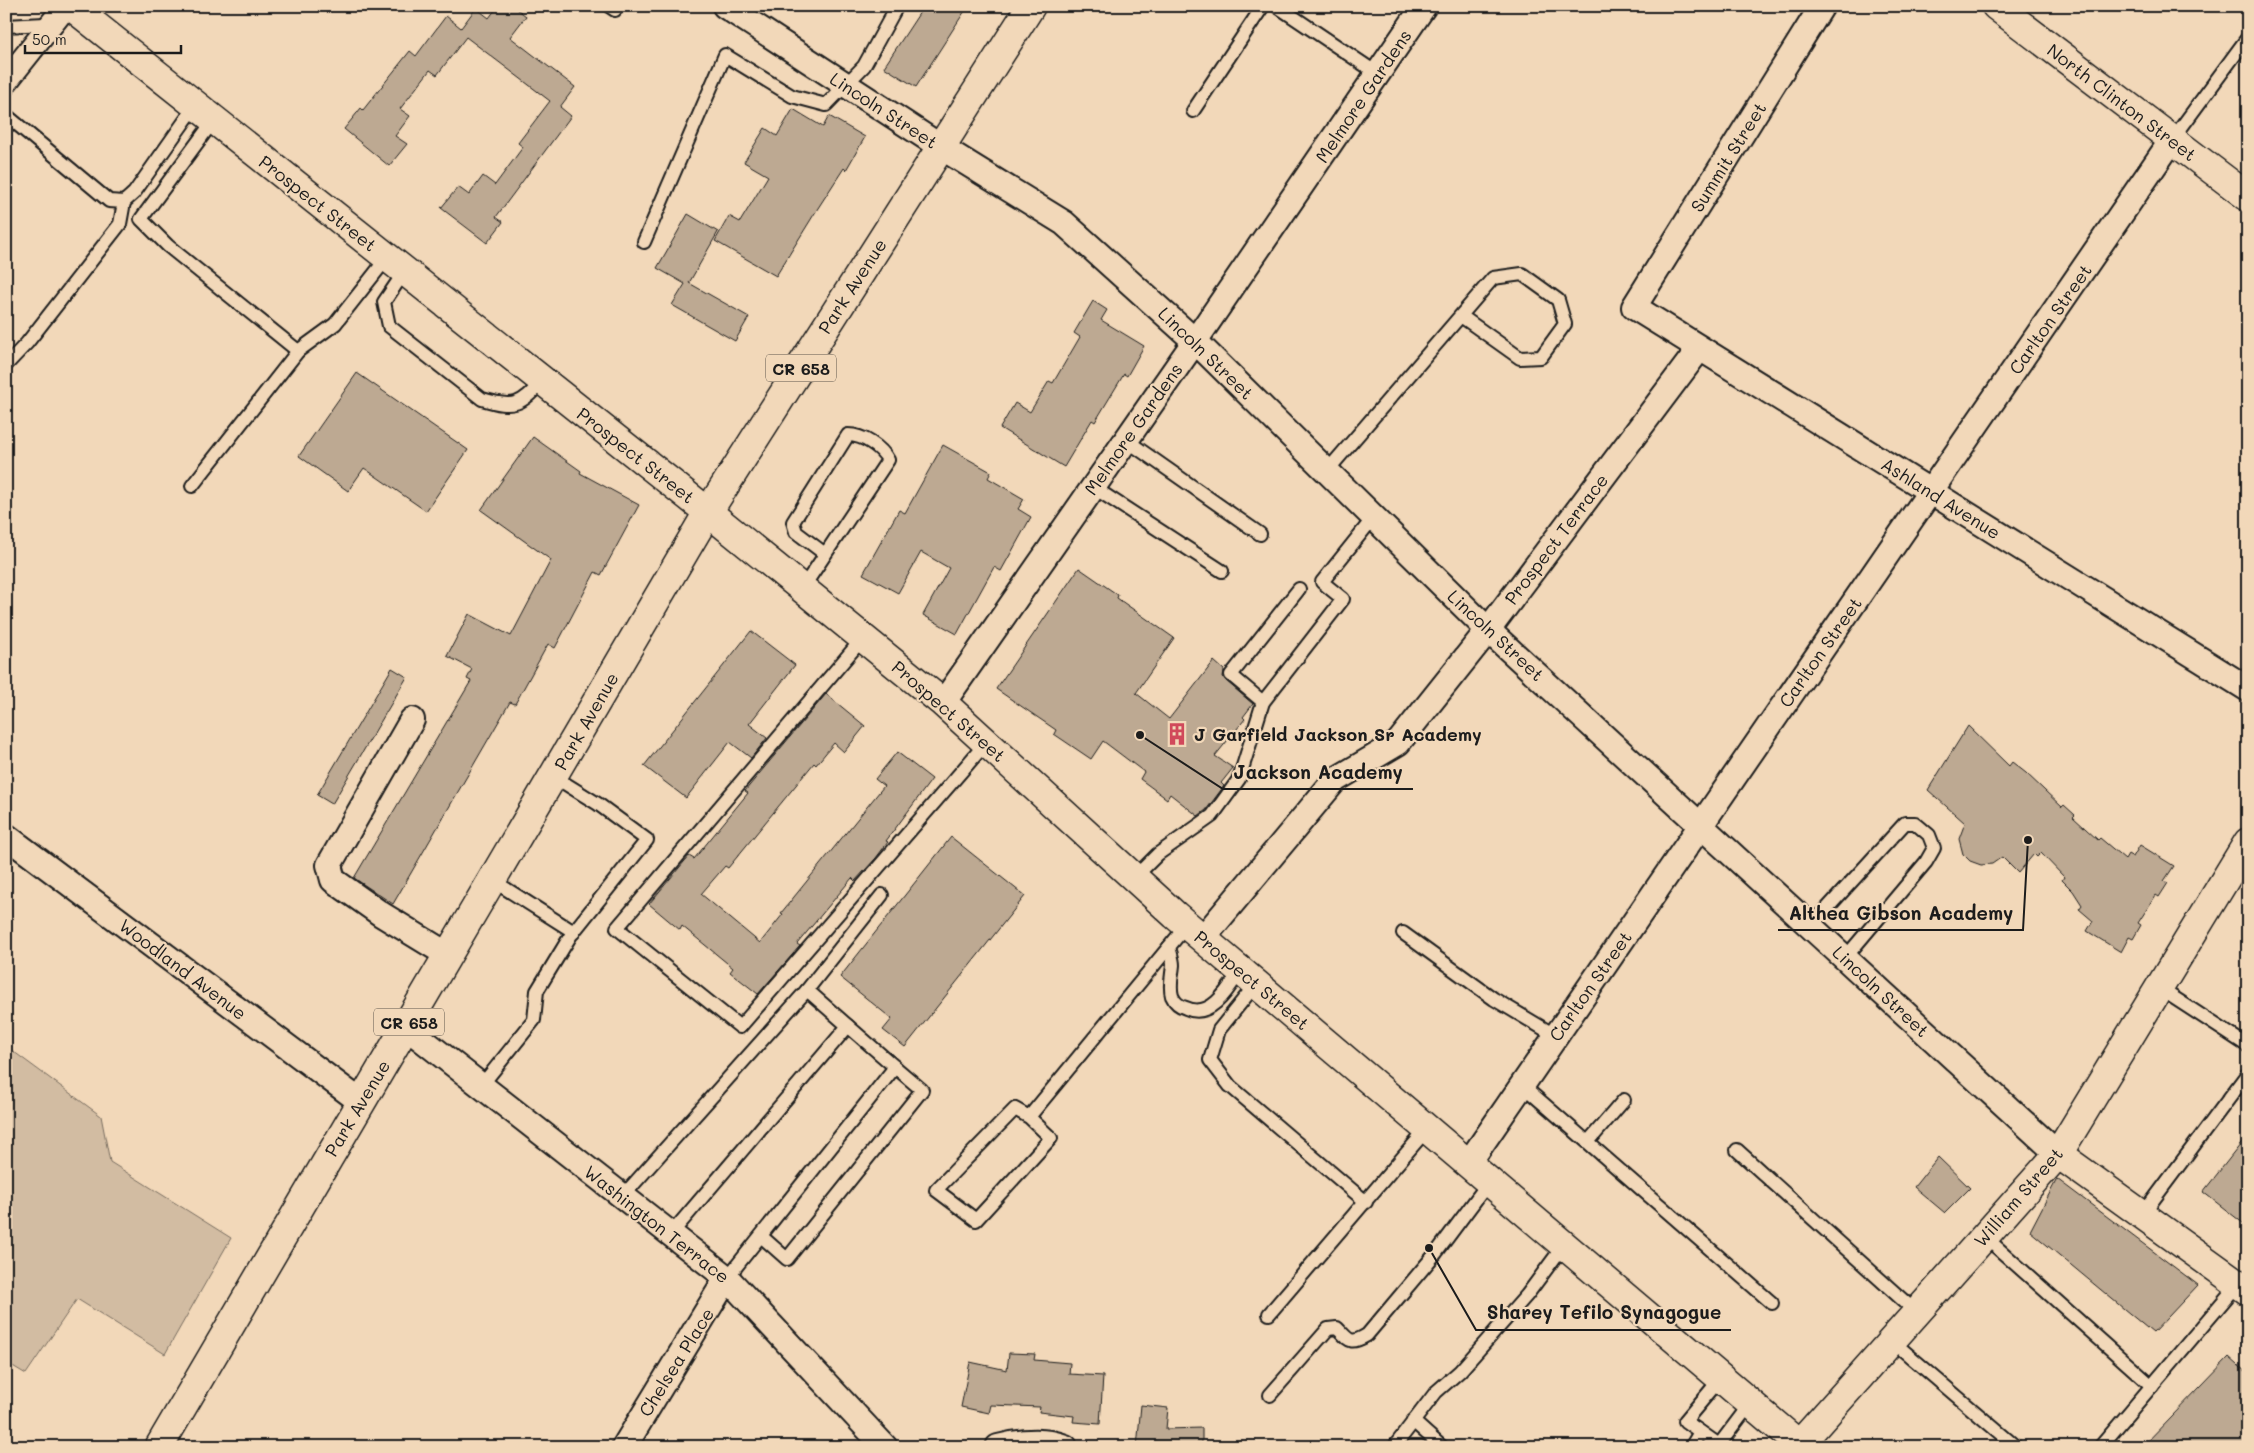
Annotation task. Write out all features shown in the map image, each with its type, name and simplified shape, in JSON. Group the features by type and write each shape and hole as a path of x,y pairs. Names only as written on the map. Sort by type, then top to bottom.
{"street":[{"name":"Lincoln Street","path":"725,6 941,147 1064,223 1195,341 1488,630 2058,1154 2243,1288"},
{"name":"Park Avenue","path":"159,1447 708,512 1031,6"},
{"name":"Melmore Gardens","path":"943,703 1195,341 1424,6"},
{"name":"Summit Street","path":"1634,307 1822,6"},
{"name":"North Clinton Street","path":"1996,6 2248,197"},
{"name":"Prospect Street","path":"67,7 396,264 708,512 943,703 1195,932 1799,1446"},
{"name":"Carlton Street","path":"1468,1164 2172,140"},
{"name":"Ashland Avenue","path":"1634,307 2248,689"},
{"name":"Prospect Terrace","path":"1195,932 1335,780 1398,743 1488,630 1699,349"},
{"path":"412,720 329,865 333,880 381,914 448,955"},
{"name":"Woodland Avenue","path":"6,836 361,1102"},
{"name":"William Street","path":"1799,1446 1891,1340 2058,1154 2248,842"},
{"name":"Washington Terrace","path":"406,1027 481,1086 628,1191 671,1234 727,1278 885,1447"},
{"name":"Chelsea Place","path":"624,1447 727,1278"},
{"path":"998,1447 1015,1443 1056,1443 1065,1447"}],"lane":[{"path":"644,242 725,55 792,96 826,105 864,66 897,6"},
{"path":"1193,111 1263,6"},
{"path":"1277,6 1378,74"},
{"path":"6,72 45,24 67,7"},
{"path":"6,90 67,7"},
{"path":"6,26 45,24"},
{"path":"2172,140 2248,38"},
{"path":"6,365 27,343 120,224 124,202 205,113"},
{"path":"205,113 141,219 168,246 298,351"},
{"path":"6,115 109,201 124,202"},
{"path":"192,486 298,351 335,324 396,264"},
{"path":"396,264 384,302 389,326 482,399 497,403 515,404 525,400 543,381"},
{"path":"1327,471 1460,316 1494,278 1522,274 1558,300 1564,324 1541,357 1520,358 1460,316"},
{"path":"802,589 888,460 884,452 857,435 848,435 793,522 796,532 825,554"},
{"path":"1126,440 1260,534"},
{"path":"1093,487 1222,571"},
{"path":"1134,878 1158,854 1212,816 1239,779 1248,752 1253,726 1263,702 1343,599 1322,582 1374,517"},
{"path":"1263,702 1231,675 1299,589"},
{"path":"863,638 617,928 740,1027 986,743"},
{"path":"481,1086 534,1020 537,991 574,932 647,840 598,804 553,776"},
{"path":"1811,926 1905,823 1915,823 1930,835 1934,848 1926,862 1845,958"},
{"path":"492,880 574,932"},
{"path":"628,1191 807,990 882,896"},
{"path":"1029,1116 1169,947 1195,932"},
{"path":"1403,933 1494,999 1556,1036"},
{"path":"1169,947 1173,964 1170,980 1172,996 1178,1005 1193,1011 1207,1008 1248,977"},
{"path":"1248,977 1219,1030 1210,1060 1230,1086 1366,1202"},
{"path":"2159,988 2248,1046"},
{"path":"761,1236 787,1259 922,1090 807,990"},
{"path":"671,1234 848,1026"},
{"path":"727,1278 895,1067"},
{"path":"2142,1215 2248,1074"},
{"path":"1522,1085 1772,1303"},
{"path":"1588,1142 1624,1100"},
{"path":"1016,1110 1029,1116 1051,1138 976,1220 936,1190 1016,1110"},
{"path":"1269,1314 1427,1129"},
{"path":"1737,1150 1916,1312"},
{"path":"1270,1395 1328,1329 1337,1328 1351,1341 1355,1342 1367,1335 1436,1253 1489,1182"},
{"path":"1984,1236 2152,1386"},
{"path":"1394,1447 1436,1392 1460,1371 1509,1317 1564,1245"},
{"path":"2100,1447 2152,1386 2243,1288"},
{"path":"1891,1340 2016,1447"},
{"path":"1721,1378 1686,1422 1720,1446 1750,1404"},
{"path":"1413,1421 1442,1447"},
{"path":"1691,1447 1700,1432"}],"shaded area":[{"path":"6,1046 101,1116 110,1162 231,1238 165,1354 77,1299 26,1374 6,1362"}],"building":[{"path":"498,6 513,6 526,16 510,37 575,87 560,107 571,116 496,217 503,222 487,243 441,208 458,187 469,195 483,176 495,185 523,147 518,143 550,101 466,37 437,75 430,70 400,109 410,116 395,136 407,144 389,166 344,129 361,108 363,110 410,51 416,56 446,16 461,28 476,8 489,18"},
{"path":"924,6 968,6 916,87 884,67"},
{"path":"793,109 823,127 829,116 865,137 846,170 844,168 776,276 715,241 729,216 740,222 768,176 744,162 765,128 777,136"},
{"path":"688,214 718,232 689,283 749,317 735,341 672,305 685,284 657,268"},
{"path":"1093,301 1107,310 1101,320 1144,346 1127,376 1124,374 1095,422 1092,420 1064,467 1000,428 1015,403 1030,412 1049,381 1053,383 1080,337 1074,333"},
{"path":"357,373 468,450 426,511 364,468 348,491 299,456"},
{"path":"533,437 581,471 580,473 639,505 601,575 595,572 555,648 548,644 515,704 510,702 393,904 354,878 471,681 467,679 472,669 447,656 469,614 511,636 551,560 481,510"},
{"path":"943,445 991,472 988,478 1024,499 1018,509 1031,517 1001,571 994,567 957,634 923,615 949,568 921,552 898,593 863,574 899,510 905,513"},
{"path":"1079,568 1118,595 1117,598 1174,638 1136,693 1169,719 1214,661 1224,670 1223,677 1226,681 1253,704 1243,717 1245,719 1215,756 1233,768 1221,783 1224,786 1206,810 1198,816 1170,794 1167,799 1140,779 1144,772 1103,741 1091,759 1054,734 1056,730 996,689"},
{"path":"751,631 795,665 749,724 767,738 751,758 730,742 686,798 644,766"},
{"path":"392,668 407,677 332,804 317,795"},
{"path":"826,694 865,726 844,752 834,743 816,765 814,763 728,868 725,866 701,894 760,943 783,914 781,913 884,786 875,779 897,752 932,779 886,841 888,842 876,858 855,881 852,878 797,944 800,946 758,994 730,972 733,968 682,926 680,930 649,904 689,856 694,859 748,793 745,791"},
{"path":"1968,726 2009,766 2012,762 2026,773 2062,807 2064,805 2075,815 2073,817 2098,840 2100,838 2125,859 2128,854 2133,857 2140,845 2174,866 2164,881 2168,883 2159,897 2156,895 2138,923 2141,925 2133,939 2129,937 2121,952 2087,931 2093,921 2079,909 2082,905 2073,891 2062,880 2064,877 2041,853 2037,857 2034,854 2018,873 2002,857 1992,864 1981,865 1970,861 1963,854 1959,839 1965,823 1928,790"},
{"path":"951,837 1025,896 905,1047 883,1030 892,1019 840,977"},
{"path":"2248,1135 2248,1227 2203,1192"},
{"path":"1938,1157 1970,1188 1945,1213 1914,1187"},
{"path":"2057,1179 2198,1285 2153,1333 2030,1231"},
{"path":"1009,1353 1035,1354 1034,1360 1070,1363 1069,1374 1103,1376 1100,1424 1073,1422 1074,1416 1039,1412 1040,1407 991,1405 989,1413 961,1407 970,1362 1007,1370"},
{"path":"2229,1357 2248,1374 2248,1447 2142,1447"},
{"path":"1141,1405 1168,1408 1166,1429 1202,1428 1202,1447 1137,1447"}],"place":[{"name":"J Garfield Jackson Sr Academy","path":"1177,734"},
{"name":"Jackson Academy","path":"1140,735"},
{"name":"Althea Gibson Academy","path":"2028,840"},
{"name":"Sharey Tefilo Synagogue","path":"1429,1248"}]}
